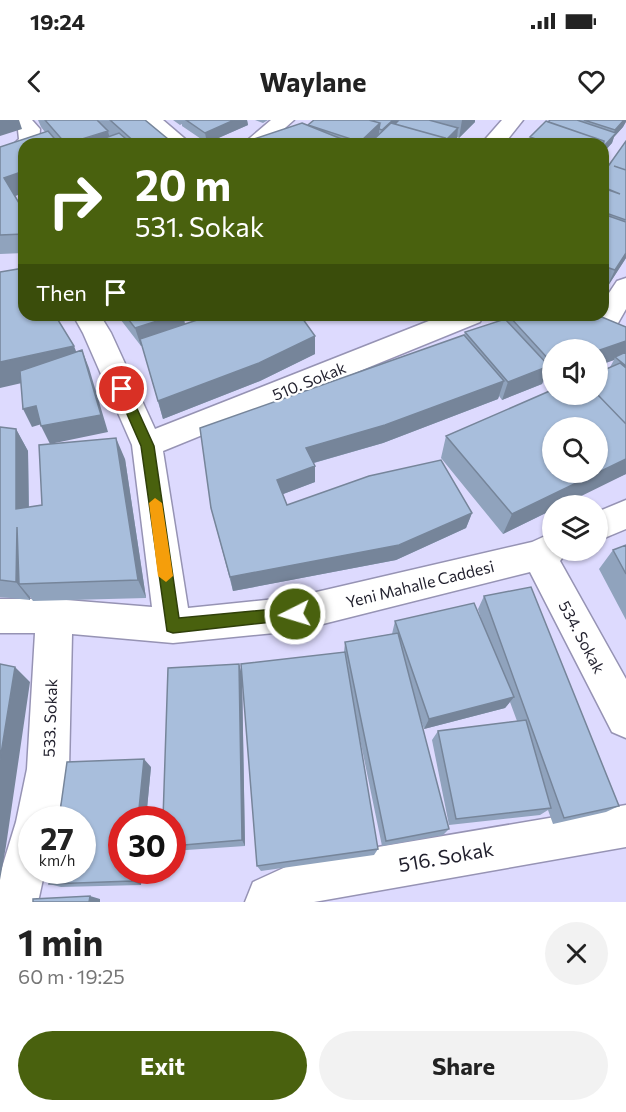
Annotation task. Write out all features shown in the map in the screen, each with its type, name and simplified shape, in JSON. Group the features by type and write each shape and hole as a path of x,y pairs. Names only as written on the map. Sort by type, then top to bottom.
{"street":[{"path":"21,120 29,129 30,138"},
{"path":"150,120 172,138"},
{"path":"262,138 284,120"},
{"path":"497,138 513,120"},
{"path":"612,319 626,287"},
{"path":"90,321 147,446 173,626"},
{"name":"510. Sokak","path":"147,446 455,321"},
{"path":"608,522 626,514"},
{"name":"Yeni Mahalle Caddesi","path":"0,616 54,616 173,626 295,614 542,553"},
{"name":"534. Sokak","path":"549,561 626,718"},
{"name":"533. Sokak","path":"39,806 48,769 54,616"},
{"name":"516. Sokak","path":"268,900 302,882 626,826"},
{"path":"15,902 20,884"}],"building":[{"path":"45,120 97,120 108,131 85,138 61,138"},
{"path":"110,120 145,120 167,138 130,138"},
{"path":"186,120 234,120 205,133"},
{"path":"314,120 369,120 380,123 364,138 348,138 308,125"},
{"path":"369,120 393,120 382,130 379,129 380,123"},
{"path":"399,120 429,120 458,128 448,138 445,138 395,124"},
{"path":"550,120 577,120 616,133 609,141 609,138 595,138 548,122"},
{"path":"584,120 624,120 615,130"},
{"path":"546,121 595,138 533,138 530,137"},
{"path":"302,123 339,138 257,138"},
{"path":"391,123 445,138 375,138"},
{"path":"48,131 54,138 27,138"},
{"path":"119,133 125,138 105,138"},
{"path":"18,141 18,173 4,178 18,201 18,234 0,235 0,147"},
{"path":"626,141 626,220 609,214 609,190 620,194 609,189 609,165"},
{"path":"609,216 626,222 626,253 615,270 609,268"},
{"path":"18,269 18,321 59,321 74,346 0,362 0,272"},
{"path":"609,320 626,327 626,341 608,347 608,339 542,339 542,352 514,321"},
{"path":"130,321 157,321 135,328"},
{"path":"194,321 304,321 315,336 259,363 158,401 140,339"},
{"path":"499,321 507,321 542,359 542,369 508,382 465,332"},
{"path":"464,335 504,381 385,425 306,448 315,466 277,480 287,505 369,476 441,460 472,513 399,545 230,577 211,508 200,428"},
{"path":"82,350 101,415 41,426 36,406 23,409 20,371"},
{"path":"626,352 626,366 615,357"},
{"path":"620,363 626,368 626,424 608,405 608,368"},
{"path":"542,394 542,405 608,405 626,424 626,459 608,468 608,417 542,417 542,483 576,483 551,495 542,495 542,500 512,514 446,436"},
{"path":"0,427 16,429 16,509 42,505 39,445 116,438 138,580 19,584 17,527 16,582 0,580"},
{"path":"626,545 626,574 613,550"},
{"path":"531,587 619,806 564,818 484,596"},
{"path":"474,603 514,697 429,719 395,621"},
{"path":"398,633 449,829 386,841 345,642"},
{"path":"345,652 378,849 257,866 241,664"},
{"path":"0,664 15,667 0,760"},
{"path":"239,664 242,840 186,845 186,806 163,806 168,668"},
{"path":"526,720 551,808 456,819 438,731"},
{"path":"144,759 139,806 108,806 108,882 96,882 96,806 61,806 67,762"},
{"path":"90,896 89,902 33,902 33,899"}],"slow traffic":[{"path":"155,503 166,576"}],"route":[{"path":"122,389 147,446 173,626 295,614"}]}
